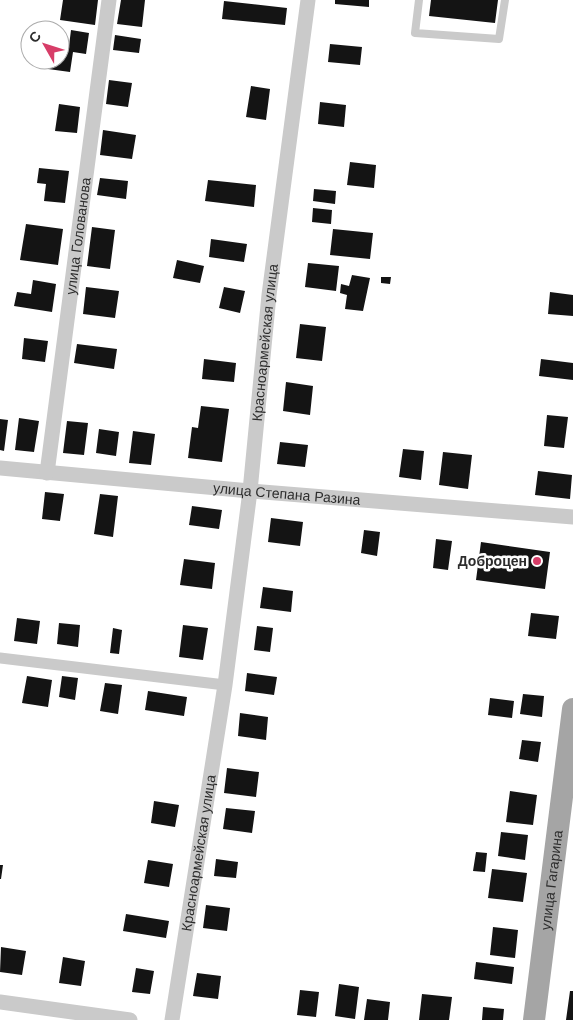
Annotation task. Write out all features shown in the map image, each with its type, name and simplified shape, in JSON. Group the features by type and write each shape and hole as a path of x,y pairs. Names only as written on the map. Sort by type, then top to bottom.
{"main road":[{"name":"улица Гагарина","path":"534,1020 573,709"}],"street":[{"name":"улица Голованова","path":"47,473 109,0"},
{"name":"Красноармейская улица","path":"172,1020 225,686 250,490 269,295 308,0"},
{"name":"улица Степана Разина","path":"0,468 573,517"},
{"path":"0,658 225,686"},
{"path":"0,1002 130,1020"}],"lane":[{"path":"419,0 415,33 499,39 505,0"}],"building":[{"path":"63,0 98,0 95,25 60,20"},
{"path":"121,0 145,0 142,27 117,24"},
{"path":"335,0 369,0 369,7 335,4"},
{"path":"431,0 498,0 495,23 429,16"},
{"path":"224,1 287,8 285,25 222,19"},
{"path":"71,30 89,33 86,54 73,52 70,72 55,70 70,70"},
{"path":"115,35 141,39 139,53 113,50"},
{"path":"330,44 362,47 360,65 328,62"},
{"path":"109,80 132,83 128,107 106,104"},
{"path":"251,86 270,89 266,120 246,117"},
{"path":"320,102 346,105 344,127 318,124"},
{"path":"59,104 80,107 77,133 55,131"},
{"path":"103,130 136,135 132,159 100,155"},
{"path":"350,162 376,165 374,188 347,185"},
{"path":"39,168 69,171 65,203 44,201 46,184 37,183"},
{"path":"100,178 128,181 126,199 97,195"},
{"path":"208,180 256,185 254,207 205,201"},
{"path":"314,189 336,191 335,204 313,201"},
{"path":"313,208 332,210 331,224 312,222"},
{"path":"26,224 63,229 58,265 20,260"},
{"path":"92,227 115,230 110,269 87,266"},
{"path":"333,229 373,233 370,259 330,255"},
{"path":"211,239 247,244 244,262 209,257"},
{"path":"177,260 204,266 200,283 173,278"},
{"path":"308,263 339,266 336,291 305,287"},
{"path":"352,275 370,278 363,311 345,309 347,295 340,293 341,284 349,286"},
{"path":"381,277 391,277 390,284 381,283"},
{"path":"33,280 56,284 52,312 14,306 17,292 31,294"},
{"path":"86,287 119,291 115,318 83,314"},
{"path":"224,287 245,291 240,313 219,308"},
{"path":"550,292 573,295 573,316 548,314"},
{"path":"300,324 326,327 322,361 296,358"},
{"path":"24,338 48,341 45,362 22,359"},
{"path":"77,344 117,349 114,369 74,363"},
{"path":"204,359 236,363 234,382 202,379"},
{"path":"541,359 573,363 573,380 539,376"},
{"path":"286,382 313,386 310,415 283,411"},
{"path":"201,406 229,409 222,462 188,458 192,427 198,428"},
{"path":"547,415 568,417 564,448 544,446"},
{"path":"19,418 39,421 34,452 15,450"},
{"path":"0,419 8,420 4,451 0,450"},
{"path":"67,421 88,423 84,455 63,453"},
{"path":"99,429 119,432 116,456 96,453"},
{"path":"133,431 155,434 151,465 129,463"},
{"path":"280,442 308,445 305,467 277,464"},
{"path":"403,449 424,451 421,480 399,477"},
{"path":"443,452 472,455 468,489 439,485"},
{"path":"538,471 572,475 570,499 535,495"},
{"path":"45,492 64,494 60,521 42,519"},
{"path":"100,494 118,496 113,537 94,534"},
{"path":"192,506 222,510 219,529 189,525"},
{"path":"271,518 303,522 300,546 268,542"},
{"path":"364,530 380,532 377,556 361,553"},
{"path":"436,539 452,541 448,570 433,568"},
{"path":"481,542 550,552 545,589 476,580"},
{"path":"184,559 215,563 212,589 180,585"},
{"path":"263,587 293,591 291,612 260,608"},
{"path":"531,613 559,616 556,639 528,636"},
{"path":"17,618 40,621 37,644 14,641"},
{"path":"59,623 80,625 78,647 57,644"},
{"path":"183,625 208,628 203,660 179,657"},
{"path":"257,626 273,628 270,652 254,650"},
{"path":"113,628 122,630 119,654 110,653"},
{"path":"247,673 277,677 274,695 245,691"},
{"path":"27,676 52,680 48,707 22,703"},
{"path":"62,676 78,678 75,700 59,697"},
{"path":"105,683 122,685 118,714 100,711"},
{"path":"148,691 187,697 184,716 145,710"},
{"path":"523,694 544,696 542,717 520,714"},
{"path":"490,698 514,701 512,718 488,715"},
{"path":"240,713 268,717 266,740 238,736"},
{"path":"522,740 541,742 538,762 519,759"},
{"path":"227,768 259,772 256,797 224,793"},
{"path":"510,791 537,795 533,825 506,822"},
{"path":"154,801 179,805 175,827 151,823"},
{"path":"226,808 255,811 252,833 223,829"},
{"path":"501,832 528,835 525,860 498,856"},
{"path":"476,852 487,853 485,872 473,871"},
{"path":"216,859 238,862 236,878 214,876"},
{"path":"148,860 173,864 169,887 144,883"},
{"path":"0,865 3,865 1,879 0,879"},
{"path":"492,869 527,873 523,902 488,898"},
{"path":"206,905 230,908 227,931 203,928"},
{"path":"126,914 169,921 166,938 123,931"},
{"path":"493,927 518,930 515,958 490,955"},
{"path":"1,947 26,951 22,975 0,972"},
{"path":"63,957 85,961 81,986 59,983"},
{"path":"476,962 514,967 512,984 474,979"},
{"path":"136,968 154,971 150,994 132,992"},
{"path":"197,973 221,976 218,999 193,996"},
{"path":"339,984 359,987 355,1019 335,1016"},
{"path":"300,990 319,992 316,1017 297,1015"},
{"path":"570,991 573,991 573,1020 566,1020"},
{"path":"422,994 452,997 449,1020 419,1020"},
{"path":"367,999 390,1002 388,1020 364,1020"},
{"path":"483,1007 504,1009 503,1020 482,1020"}],"place":[{"name":"Доброцен","path":"537,561"}]}
